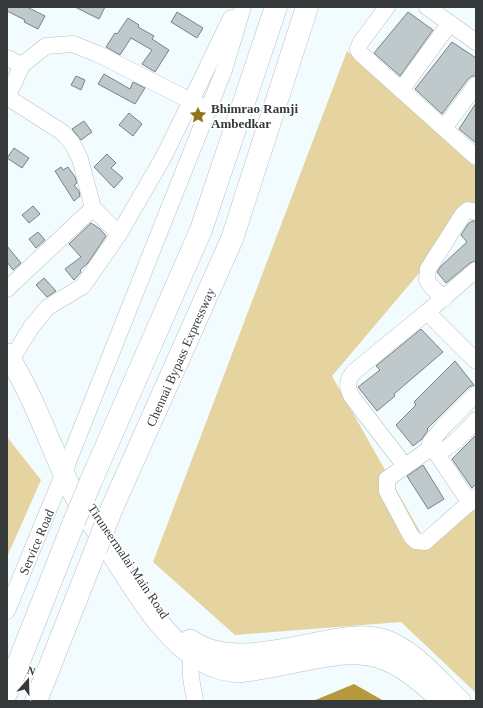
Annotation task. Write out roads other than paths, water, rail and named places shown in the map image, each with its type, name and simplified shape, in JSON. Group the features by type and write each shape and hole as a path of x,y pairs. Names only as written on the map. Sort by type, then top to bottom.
{"highway":[{"path":"7,692 90,481 200,230 276,7"},
{"name":"Chennai Bypass Expressway","path":"36,701 112,508 232,239 307,7"}],"main road":[{"name":"Tiruneermalai Main Road","path":"9,357 29,396 64,472 73,481 96,511 164,616 213,667 238,672 338,654 364,654 383,660 401,669 424,685 442,701"},
{"name":"Tiruneermalai Main Road","path":"195,649 239,655 267,652 348,638 369,637 397,646 411,656 460,701"}],"street":[{"path":"9,357 48,307 83,286 119,234 162,158 191,101 234,13 233,7"},
{"name":"Service Road","path":"7,611 224,70 243,7"},
{"path":"387,7 361,42 358,49 360,53 476,157"},
{"path":"433,9 476,42"},
{"path":"401,90 450,23"},
{"path":"119,234 93,208 80,159 72,143 62,132 7,98 22,65 46,46 73,44 98,54 208,110"},
{"path":"7,58 22,65"},
{"path":"444,128 476,85"},
{"path":"7,289 93,208"},
{"path":"444,299 430,285 428,280 428,269 463,214 468,210 476,212"},
{"path":"405,466 352,397 348,390 350,376 444,299 476,270"},
{"path":"427,312 476,361"},
{"path":"476,394 430,442 433,449 473,500 425,542 416,541 411,536 387,491 387,479 433,449 442,451 476,420"},
{"path":"194,701 190,664 195,649"}],"place":[{"name":"Bhimrao Ramji Ambedkar","path":"198,115"}]}
